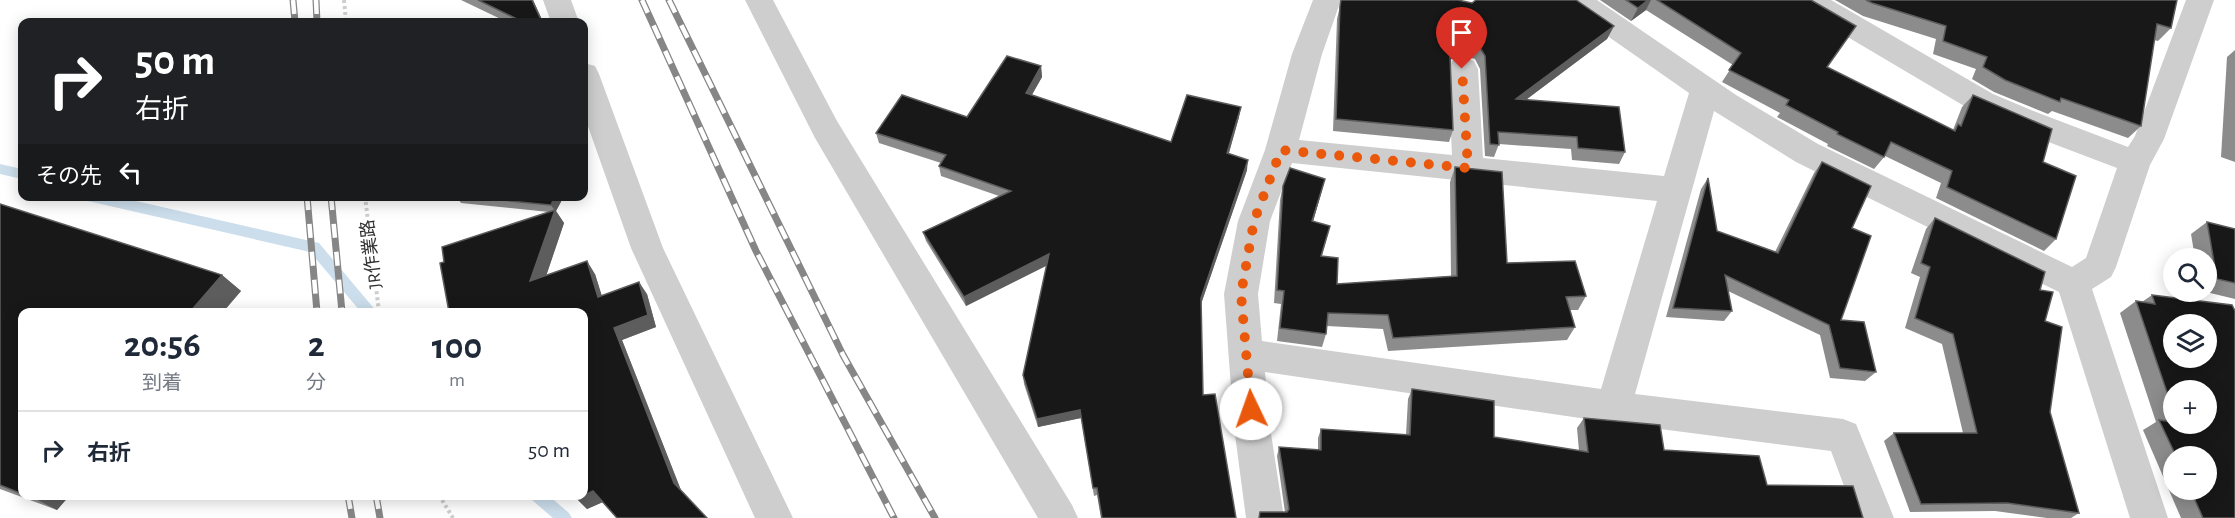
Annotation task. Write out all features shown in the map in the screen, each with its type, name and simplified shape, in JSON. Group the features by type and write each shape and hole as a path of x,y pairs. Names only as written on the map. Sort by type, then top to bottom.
{"street":[{"path":"557,0 564,18"},
{"path":"759,0 826,129 1059,518"},
{"path":"1265,518 1252,427 1241,294 1254,221 1281,150 1307,54 1327,0"},
{"path":"1576,0 1705,89 1806,153 2073,283 2142,488 2149,518"},
{"path":"1807,0 1852,24 1961,90 2016,117 2135,162"},
{"path":"2073,283 2099,267 2135,162 2150,139 2200,0"},
{"path":"1462,69 1468,168"},
{"path":"588,85 647,248 774,518"},
{"path":"1614,407 1705,89"},
{"path":"1281,150 1676,190"},
{"path":"1247,354 1614,407 1843,436 1875,518"}],"path":[{"path":"344,0 346,18"},
{"name":"JR作業路","path":"366,201 379,308"},
{"path":"442,500 453,518"}],"building":[{"path":"478,0 532,0 540,18 515,18"},
{"path":"1341,0 1458,0 1472,3 1476,0 1576,0 1614,26 1516,99 1619,107 1625,152 1578,148 1577,137 1498,132 1499,145 1490,144 1485,56 1479,46 1468,43 1456,46 1450,57 1453,130 1336,119"},
{"path":"1626,0 1648,0 1638,8"},
{"path":"1657,0 1811,0 1856,26 1827,67 1955,131 1958,124 1961,126 1973,95 2052,129 2043,162 2076,176 2056,239 1947,187 1952,171 1891,142 1884,157 1786,105 1789,100 1729,70 1741,53"},
{"path":"1866,0 2177,0 2171,28 2157,24 2141,126 2061,98 2060,102 2005,80 1983,67 1987,57 1943,41 1946,26"},
{"path":"1007,56 1041,66 1026,93 1171,142 1187,95 1241,107 1227,153 1248,160 1201,298 1203,395 1215,394 1236,518 1102,518 1097,488 1093,488 1080,410 1037,419 1023,375 1049,254 964,297 923,232 1011,191 939,166 946,155 876,133 902,95 967,117"},
{"path":"1822,162 1871,186 1852,228 1871,236 1841,320 1864,322 1876,372 1840,368 1829,325 1725,275 1732,311 1673,308 1708,178 1717,231 1778,253"},
{"path":"1455,167 1502,172 1507,263 1575,261 1586,296 1566,297 1575,327 1393,338 1388,315 1328,313 1326,334 1280,328 1284,291 1277,290 1283,186 1290,168 1325,179 1312,221 1330,226 1321,256 1338,258 1337,284 1457,276"},
{"path":"511,201 553,201 551,205"},
{"path":"0,204 222,275 193,308 18,308 18,492 0,485"},
{"path":"555,210 530,281 587,261 598,297 639,282 648,315 614,328 674,483 707,518 617,518 593,491 588,494 588,308 448,308 440,263 444,262 442,247"},
{"path":"1935,218 2045,272 2040,290 2053,292 2045,321 2062,327 2050,412 2079,513 2007,503 1921,504 1894,433 1977,433 1953,334 1915,318 1930,267 1921,263"},
{"path":"2207,222 2235,229 2235,283 2217,279 2217,248 2212,248"},
{"path":"2152,295 2163,296 2163,302 2208,302 2232,305 2235,311 2235,518 2203,518 2195,500 2217,500 2217,446 2171,446 2166,434 2217,434 2217,380 2163,381 2136,301 2155,304"},
{"path":"1412,389 1494,401 1494,437 1588,452 1584,418 1660,425 1664,450 1759,456 1767,485 1853,486 1863,518 1259,518 1260,512 1287,512 1289,509 1279,447 1321,450 1321,429 1410,435"}],"waterway":[{"path":"0,169 18,173"},
{"path":"110,201 314,247 367,308"},
{"path":"543,500 564,518"}],"railway":[{"path":"293,0 295,18"},
{"path":"316,0 317,18"},
{"path":"642,0 756,251 894,518"},
{"path":"669,0 843,355 935,518"},
{"path":"307,201 317,308"},
{"path":"331,201 342,308"},
{"path":"349,500 352,518"},
{"path":"377,500 380,518"}],"route":[{"path":"1251,409 1241,294 1254,221 1281,150 1468,168 1462,69"}]}
